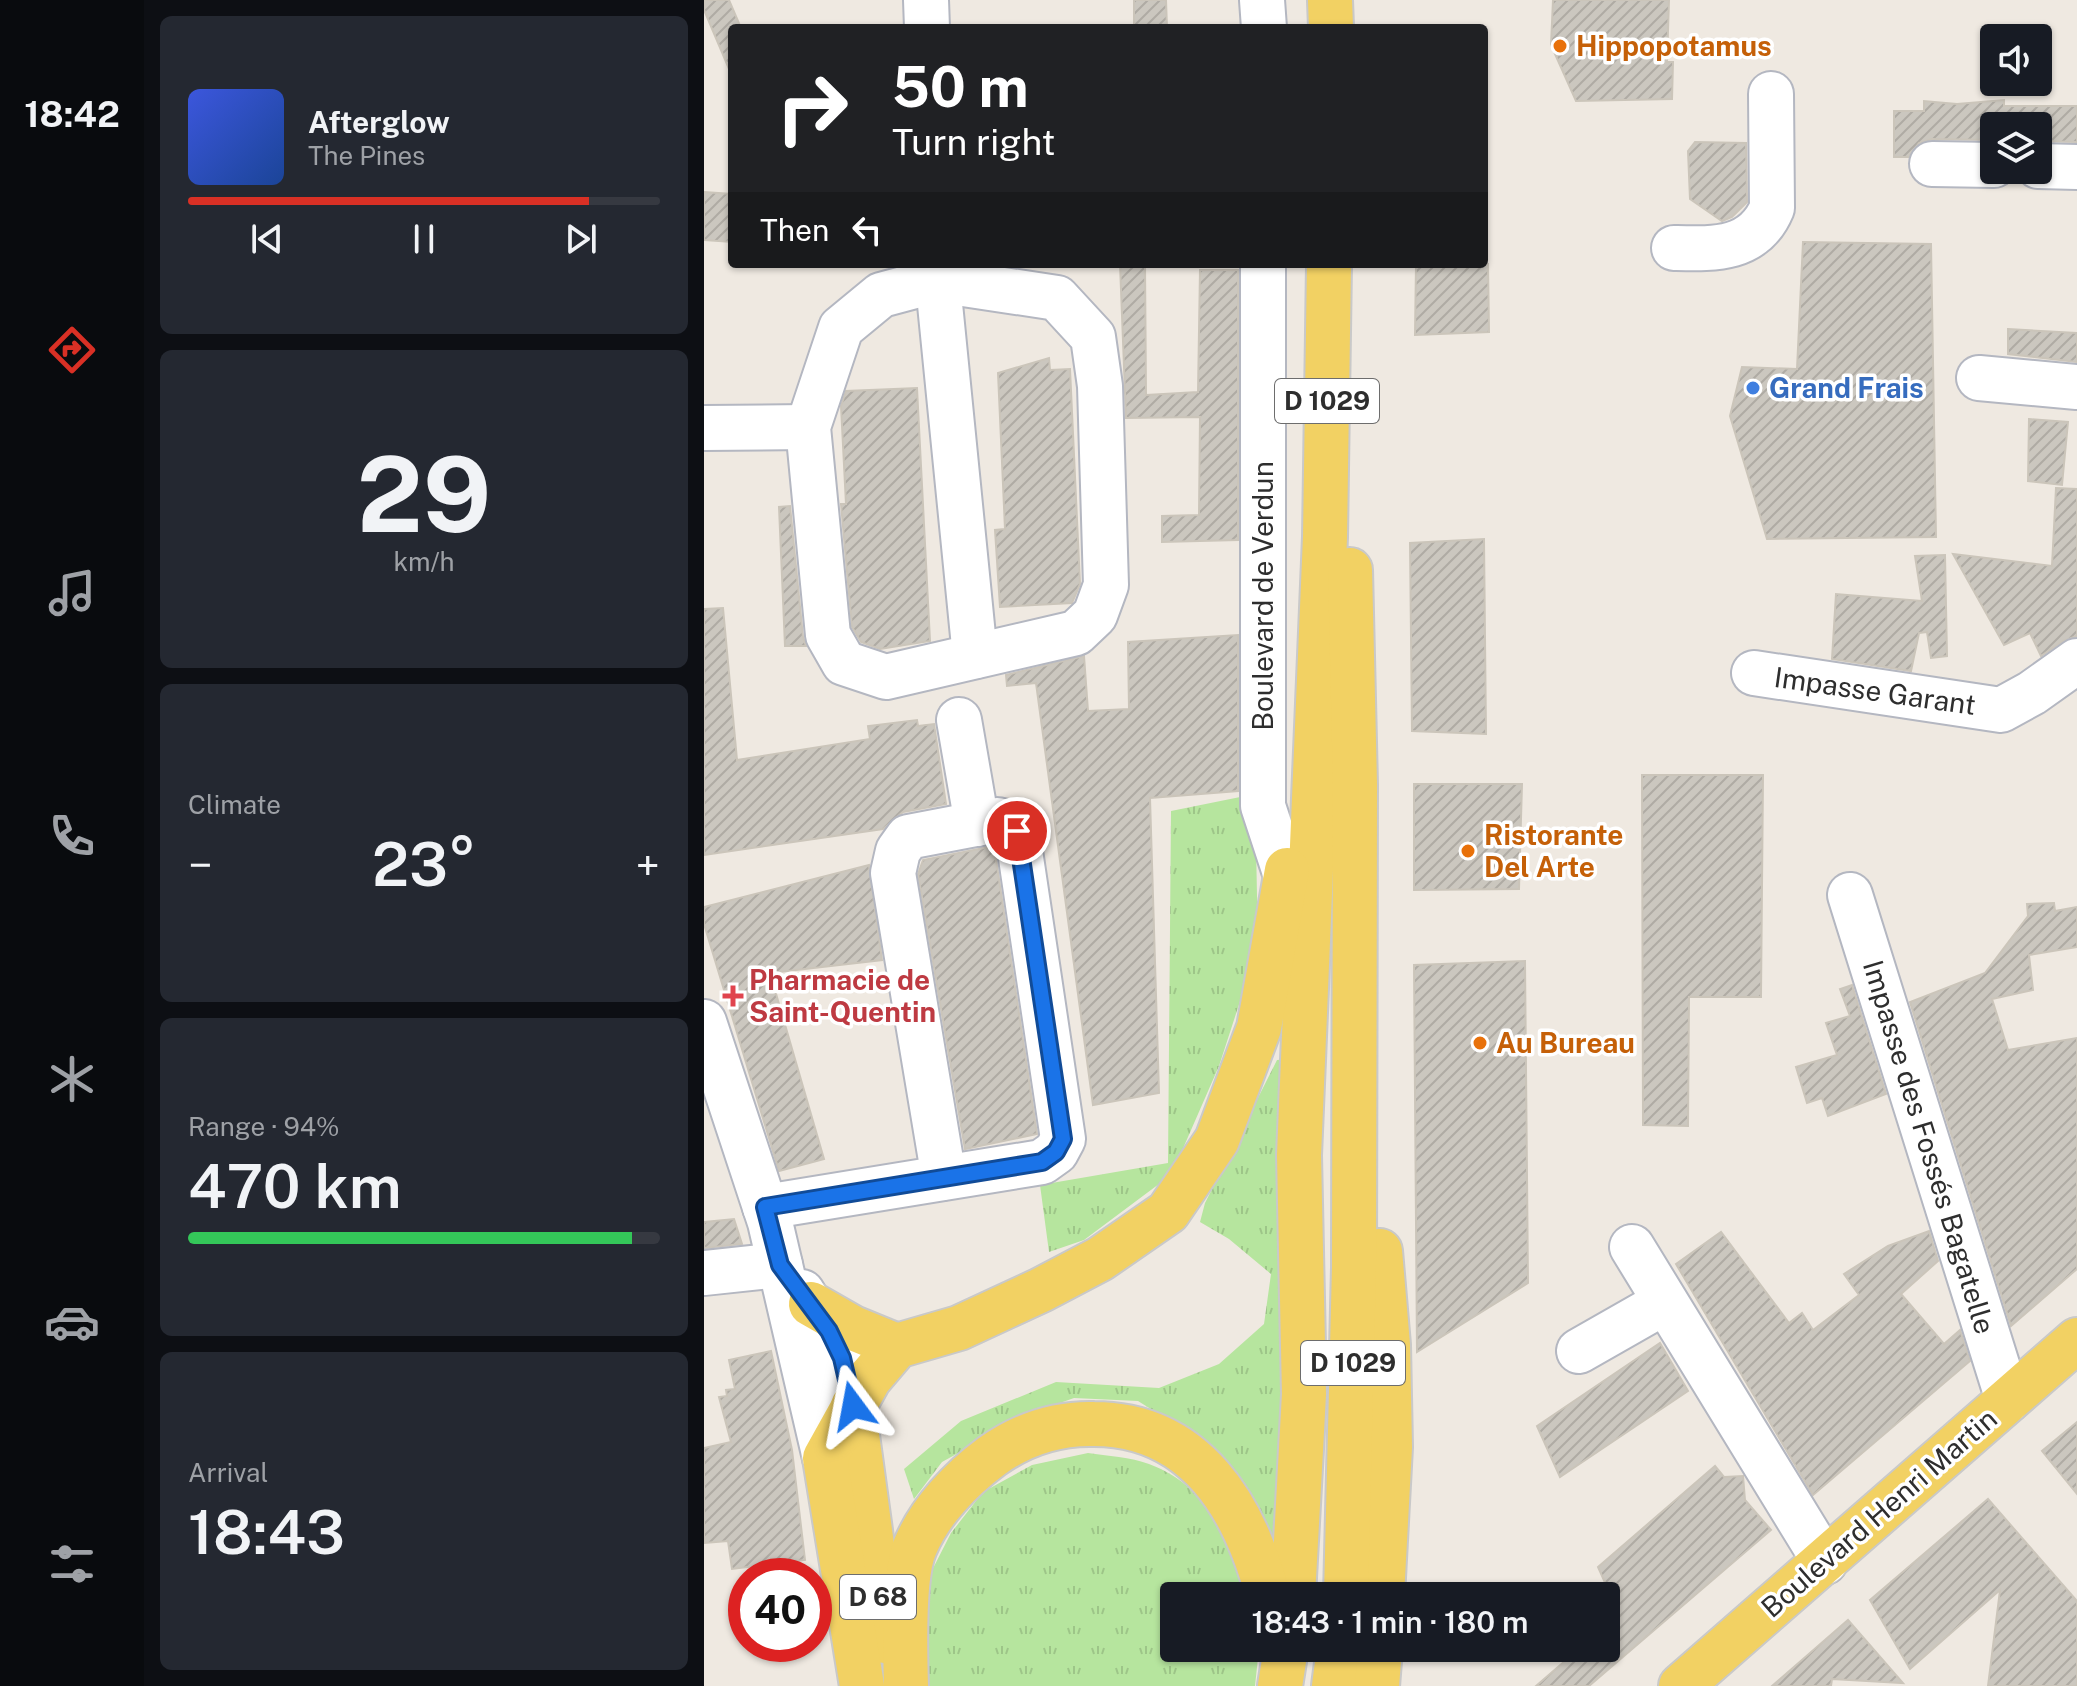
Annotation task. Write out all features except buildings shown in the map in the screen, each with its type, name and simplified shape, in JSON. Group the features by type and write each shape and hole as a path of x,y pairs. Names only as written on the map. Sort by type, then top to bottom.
{"main road":[{"path":"1330,0 1331,24"},
{"path":"1349,0 1349,24"},
{"name":"D 1029","path":"1294,1582 1304,1394 1299,1155 1325,537 1329,268"},
{"name":"D 1029","path":"1346,1582 1354,1354 1355,785 1349,529 1350,268"},
{"path":"825,1458 869,1379 897,1346 959,1328 1100,1259 1168,1212 1217,1140 1259,1028 1316,698"},
{"path":"1355,785 1382,948 1380,1257 1388,1345 1390,1447 1383,1582"},
{"path":"811,1304 853,1328 897,1346"},
{"name":"Boulevard Henri Martin","path":"1681,1686 2077,1340"},
{"name":"D 68","path":"853,1406 888,1664 896,1686"},
{"path":"906,1686 904,1644 913,1550 930,1518 974,1469 1004,1448 1035,1433 1072,1423 1111,1424 1143,1429 1177,1447 1198,1464 1240,1517 1253,1544 1264,1582"},
{"name":"D 68","path":"825,1458 862,1686"},
{"path":"1277,1662 1280,1686"},
{"path":"1280,1686 1284,1662"},
{"path":"1334,1686 1337,1662"},
{"path":"1377,1686 1379,1662"}],"street":[{"path":"926,0 927,24"},
{"path":"1262,0 1264,24"},
{"path":"1674,248 1718,249 1748,240 1765,224 1772,208 1771,94"},
{"path":"1932,164 1980,165"},
{"path":"2052,166 2077,167"},
{"name":"Boulevard de Verdun","path":"1263,268 1263,806 1286,876"},
{"path":"937,272 975,656"},
{"path":"937,272 1057,298 1093,337 1100,386 1106,585 1095,615 1076,633 886,677 844,663 828,635 808,427 841,328 881,295 937,272"},
{"path":"1979,378 2077,387"},
{"path":"704,428 808,427"},
{"name":"Impasse Garant","path":"1754,673 2001,710 2032,693 2077,661"},
{"path":"959,720 977,824"},
{"path":"765,1207 944,1178 1042,1162 1056,1152 1063,1139 1017,831 1010,823 997,820 908,837 898,851 893,873 944,1178"},
{"name":"Impasse des Fossés Bagatelle","path":"1850,895 2008,1400"},
{"name":"D 68","path":"704,1022 765,1207 825,1458"},
{"path":"1632,1247 1825,1562"},
{"path":"704,1273 780,1265"},
{"name":"D 68","path":"780,1265 811,1304 842,1358 853,1406"},
{"path":"1579,1351 1665,1302"}],"green space":[{"path":"1255,794 1258,946 1219,1066 1181,1153 1167,1178 1084,1240 1049,1252 1040,1185 1168,1163 1171,811"},
{"path":"1288,1059 1286,1376 1274,1554 1205,1443 1138,1401 1074,1398 1029,1414 942,1462 914,1499 904,1469 961,1421 1056,1382 1159,1388 1219,1364 1264,1324 1271,1274 1229,1239 1200,1222 1205,1203 1277,1060"},
{"path":"1088,1453 1127,1458 1149,1464 1187,1486 1215,1518 1246,1582 1160,1582 1160,1662 1258,1662 1255,1686 922,1686 924,1586 951,1533 983,1492 1032,1465"}],"place":[{"name":"Hippopotamus","path":"1560,46"},
{"name":"Grand Frais","path":"1753,388"},
{"name":"Ristorante Del Arte","path":"1468,851"},
{"name":"Pharmacie de Saint-Quentin","path":"733,996"},
{"name":"Au Bureau","path":"1480,1043"}],"route":[{"path":"853,1406 842,1358 829,1331 780,1265 765,1207 1042,1162 1056,1152 1063,1139 1017,831"}]}
